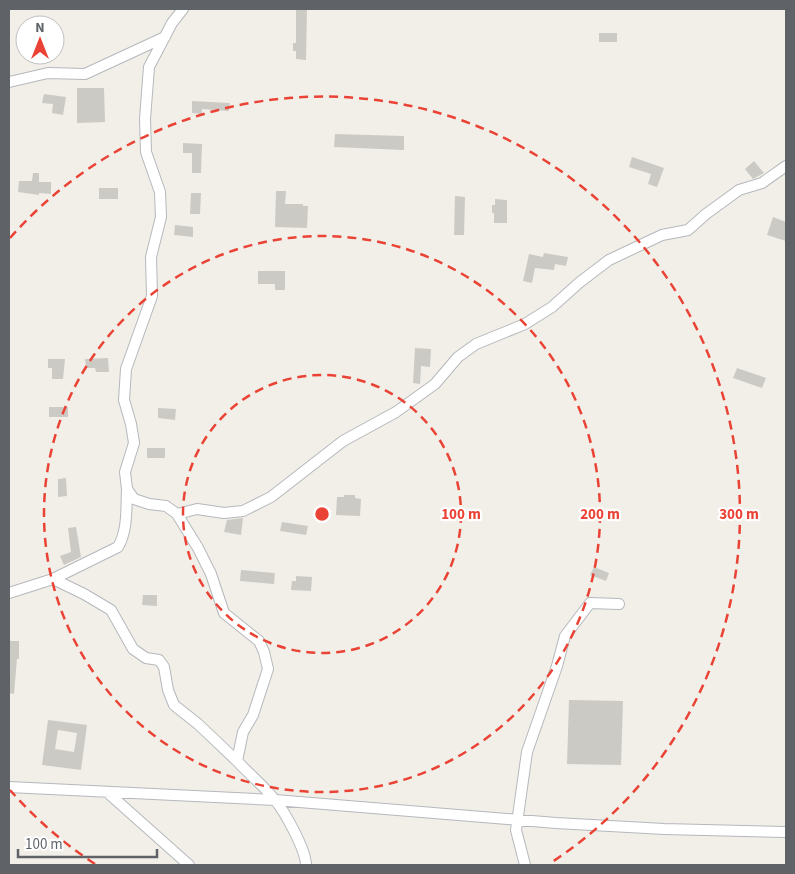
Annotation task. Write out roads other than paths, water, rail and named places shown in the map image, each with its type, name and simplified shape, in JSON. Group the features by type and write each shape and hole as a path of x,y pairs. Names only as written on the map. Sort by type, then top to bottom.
{"street":[{"path":"9,593 53,579 118,547 123,539 126,522 127,489 125,472 134,443 124,400 126,369 152,296 152,257 160,217 160,192 146,152 145,119 149,67 183,9"},
{"path":"9,82 48,73 85,74 165,37"},
{"path":"177,514 197,509 224,513 243,511 272,497 343,440 396,412 435,384 458,357 476,344 525,324 552,307 609,260 662,236 688,230 739,190 762,183 786,166"},
{"path":"127,489 134,499 149,504 166,506 177,514 198,548 211,574 224,613 259,641 264,652 268,669 252,715 243,732 237,761"},
{"path":"53,579 111,610 134,648 146,658 159,660 164,666 168,690 174,705 198,724 275,800 302,846 306,855 306,865"},
{"path":"525,865 516,830 527,752 557,666 564,636 590,602 619,604"},
{"path":"9,787 275,800 518,820 664,829 786,832"},
{"path":"107,792 189,865"}]}
